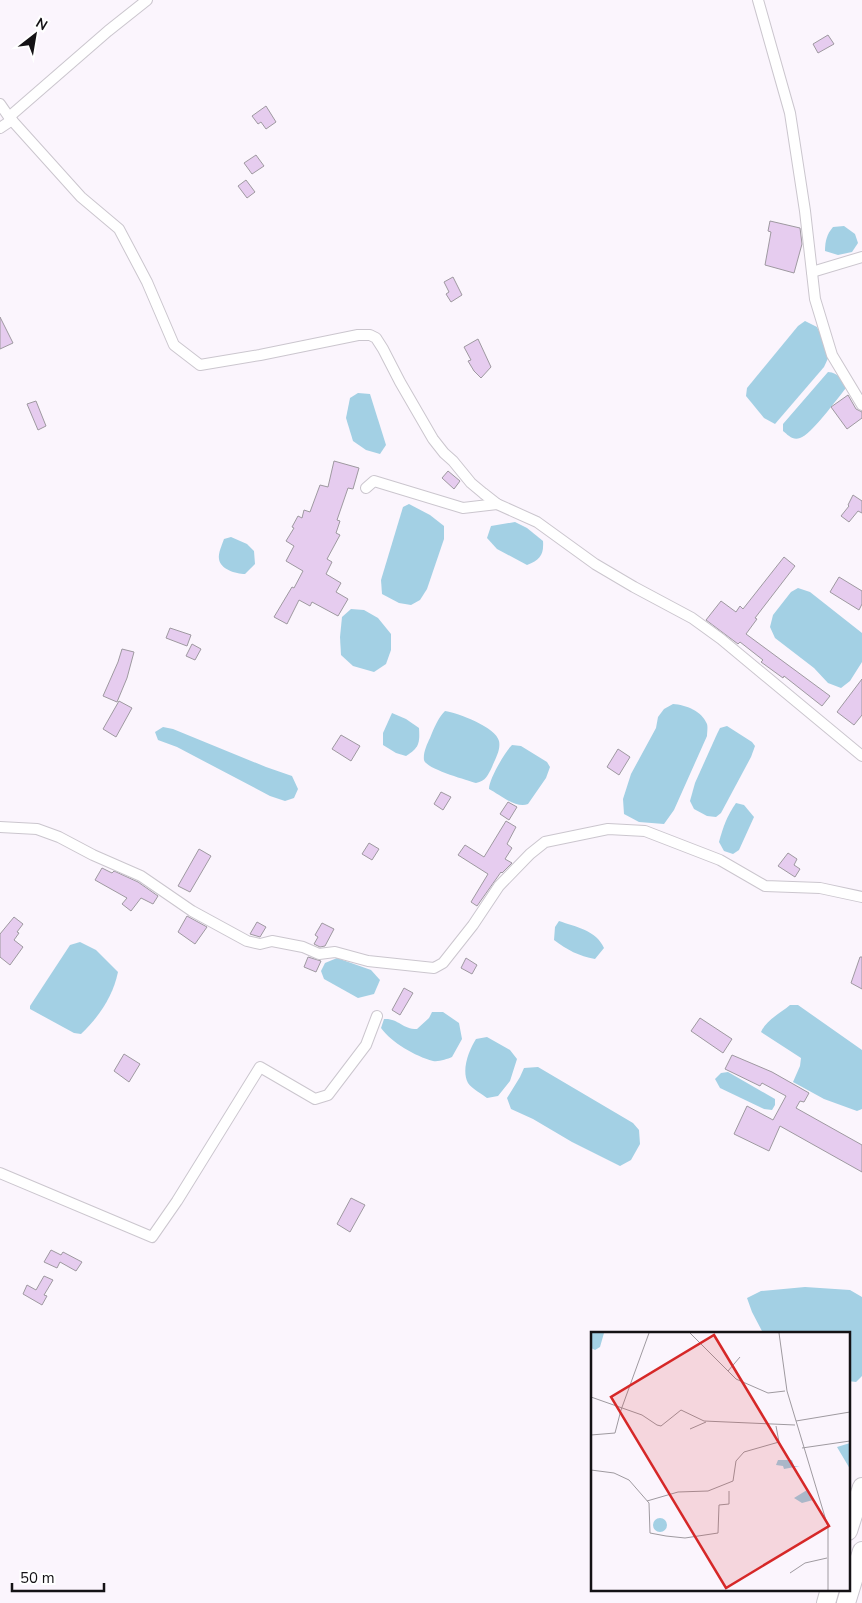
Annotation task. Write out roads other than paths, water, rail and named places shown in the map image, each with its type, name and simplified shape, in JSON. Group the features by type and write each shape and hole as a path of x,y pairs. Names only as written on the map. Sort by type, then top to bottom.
{"highway":[{"path":"850,1525 862,1487"},
{"path":"846,1603 862,1551"},
{"path":"826,1603 830,1590"}],"street":[{"path":"0,128 108,31 147,0"},
{"path":"758,0 790,113 815,299 832,354 862,405"},
{"path":"0,104 81,197 119,229 147,282 174,345 200,365 358,335 376,338 433,439 471,483 497,504 537,522 595,564 692,618 721,639 862,756"},
{"path":"812,272 862,257"},
{"path":"366,488 374,481 463,508 497,504"},
{"path":"0,827 37,829 59,837 93,855 141,876 198,915 247,941 260,944 272,941 303,947 319,954 335,952 368,961 434,968 443,963 473,925 499,886 530,854 545,842 608,829 644,831 720,860 765,886 820,888 862,897"},
{"path":"0,1174 152,1237 177,1201 260,1067 314,1099 328,1095 366,1045 377,1016"}],"water":[{"path":"844,226 855,234 858,243 852,252 838,255 825,251 827,238 833,227"},
{"path":"805,321 817,327 830,354 824,367 775,424 764,418 746,396 747,388 798,326"},
{"path":"828,372 840,377 846,388 811,430 800,438 795,439 791,437 783,431 783,424"},
{"path":"358,393 370,394 386,445 380,454 366,450 353,441 346,418 350,398"},
{"path":"409,504 430,515 444,526 444,539 427,589 420,600 411,605 399,603 382,594 381,580 403,507"},
{"path":"515,522 527,528 543,541 543,550 540,556 527,565 497,549 487,538 491,526"},
{"path":"231,537 247,544 254,551 255,564 245,574 229,570 220,563 219,554 224,539"},
{"path":"798,588 810,592 862,633 862,662 850,681 841,688 828,683 814,668 775,638 770,627 773,615 791,592"},
{"path":"351,609 364,610 378,618 391,634 391,650 386,664 374,672 353,666 341,655 342,617"},
{"path":"673,704 688,707 705,719 707,736 674,810 664,824 639,822 624,814 623,799 631,774 656,728 658,717 664,709"},
{"path":"445,711 484,726 499,741 496,758 489,773 482,781 476,783 447,774 432,767 424,760 425,752 436,723"},
{"path":"392,713 406,719 419,728 418,745 406,756 396,753 383,745 383,733"},
{"path":"727,726 752,742 755,746 721,813 716,817 707,816 694,809 690,801 695,783 717,734 720,728"},
{"path":"163,727 173,729 292,776 298,789 294,798 285,801 270,796 177,747 158,740 155,732"},
{"path":"512,745 521,746 547,762 550,767 546,778 528,804 513,803 489,789 498,766"},
{"path":"736,803 744,805 754,817 739,850 733,854 724,851 719,842 730,812"},
{"path":"559,921 591,933 604,948 595,959 564,947 554,940 555,927"},
{"path":"80,942 96,950 118,972 113,989 104,1006 94,1021 81,1034 74,1033 30,1009 30,1006 70,945"},
{"path":"337,958 371,970 380,980 374,994 358,998 324,979 321,971 325,963"},
{"path":"790,1005 798,1005 862,1050 862,1109 857,1111 824,1099 793,1082 800,1066 801,1058 761,1032 770,1020"},
{"path":"432,1012 443,1012 459,1023 462,1039 452,1057 435,1061 426,1059 398,1044 381,1028 384,1019 389,1019 412,1029 417,1029 429,1018"},
{"path":"487,1037 510,1050 517,1059 510,1081 498,1096 487,1098 468,1083 465,1072 469,1054 476,1039"},
{"path":"538,1067 633,1123 639,1130 640,1144 631,1160 620,1166 511,1109 507,1098 524,1068"},
{"path":"728,1072 775,1099 775,1105 772,1110 764,1109 720,1088 715,1079 721,1073"},
{"path":"805,1287 850,1290 862,1297 862,1376 856,1382 850,1381 850,1332 762,1332 747,1298 761,1291"}]}
